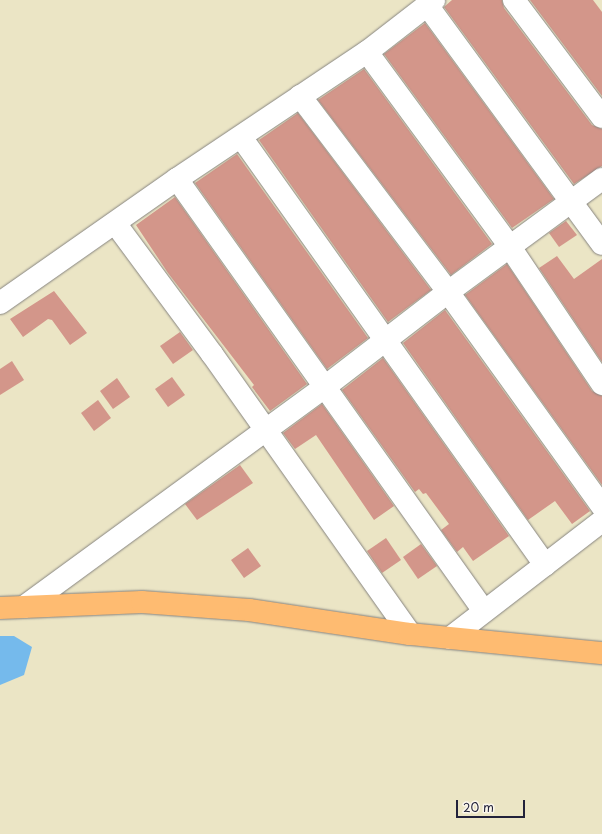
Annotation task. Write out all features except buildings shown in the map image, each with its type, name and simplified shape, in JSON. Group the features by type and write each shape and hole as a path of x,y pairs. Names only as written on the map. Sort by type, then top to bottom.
{"main road":[{"path":"0,608 142,602 249,610 410,634 602,653"}],"street":[{"path":"514,0 602,117"},
{"path":"0,304 177,179 367,52 430,2 602,244"},
{"path":"367,52 510,247 602,384"},
{"path":"300,96 448,292 602,506"},
{"path":"241,137 545,565"},
{"path":"177,179 326,386 484,611"},
{"path":"24,607 326,386 448,292 602,179"},
{"path":"115,223 410,634"},
{"path":"450,638 602,521"}],"water":[{"path":"0,636 14,636 32,647 24,675 0,685"}]}
